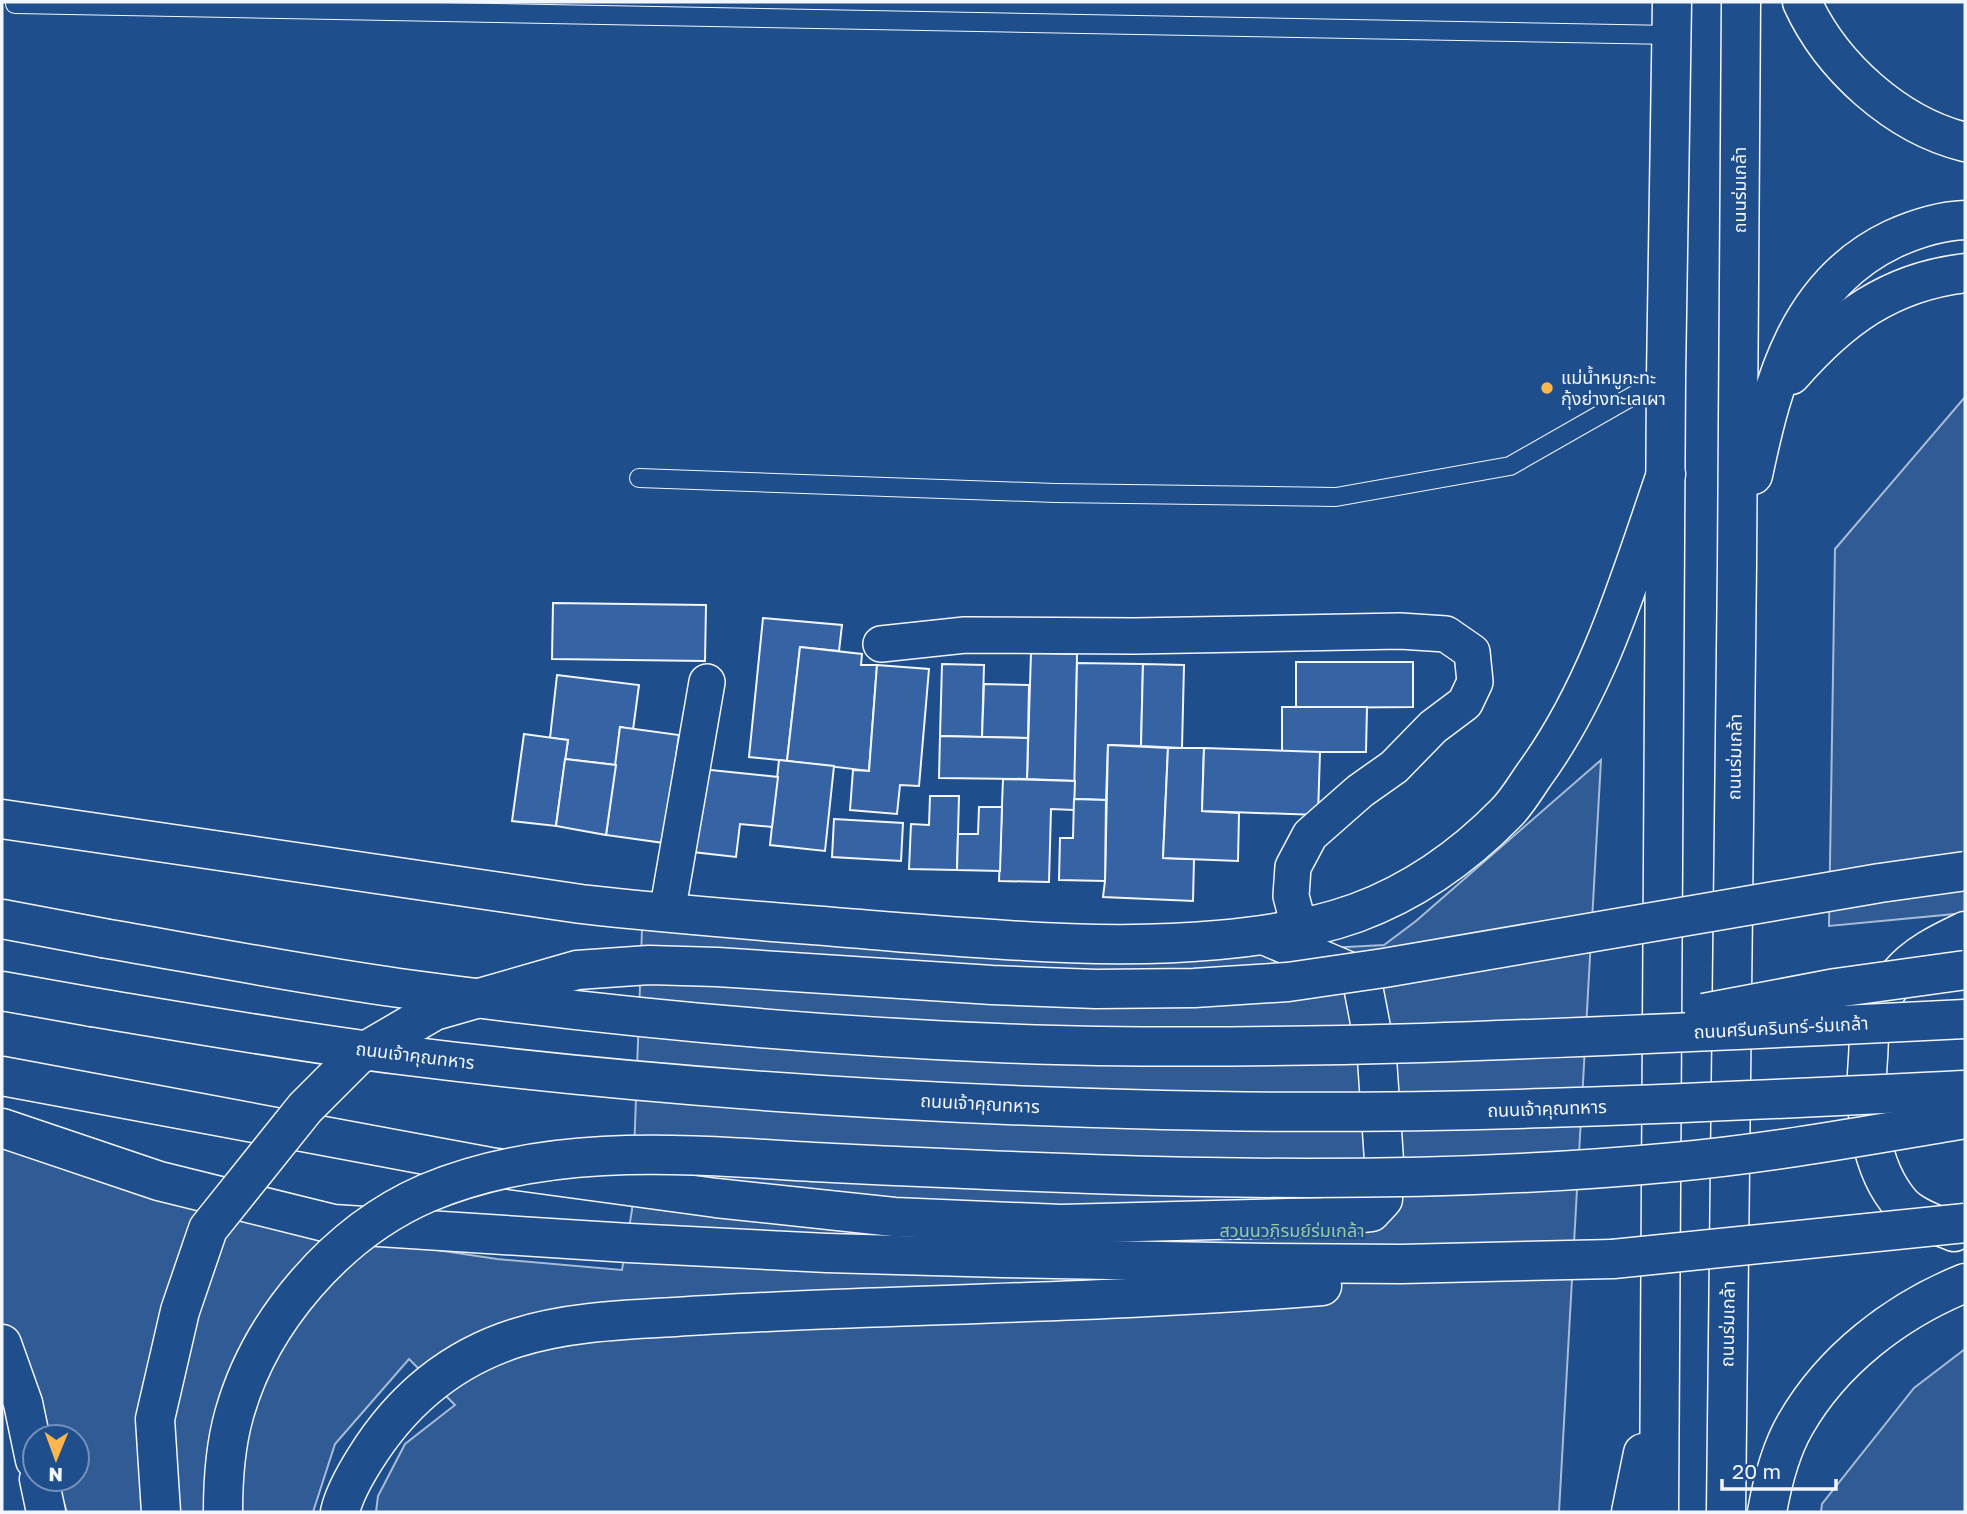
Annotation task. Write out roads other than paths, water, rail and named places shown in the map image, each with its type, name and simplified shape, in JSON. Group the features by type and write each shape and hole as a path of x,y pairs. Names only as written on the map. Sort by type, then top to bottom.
{"main road":[{"name":"ถนนร่มเกล้า","path":"1726,1512 1741,2"},
{"path":"1802,2 1837,58 1874,95 1916,123 1965,142"},
{"path":"1659,1512 1665,474 1672,18"},
{"path":"1737,564 1751,486 1773,396 1791,346 1812,306 1836,277 1872,249 1915,229 1965,220"},
{"path":"1773,396 1813,350 1839,326 1870,304 1911,285 1965,272"},
{"path":"2,820 667,914 1027,942 1184,943 1283,933 1356,913 1403,892 1460,856 1508,811 1545,761 1581,698 1603,651 1665,474"},
{"path":"161,1512 155,1419 180,1311 208,1229 305,1108 357,1056 434,1012 577,970 649,965 1096,989 1194,988 1288,982 1841,889 1965,871"},
{"path":"2,919 398,988 653,1018 860,1036 1001,1043 1195,1047 1596,1037 1736,1006 1836,988 1965,970"},
{"path":"1965,931 1933,947 1899,973 1880,1002 1870,1029 1867,1073 1868,1120 1877,1160 1888,1187 1904,1207 1928,1222 1965,1237"},
{"path":"2,1076 490,1167 716,1198 894,1217 1061,1224 1324,1217 1371,1212 1382,1199 1384,1160 1377,1059 1362,981 1283,933"},
{"name":"ถนนเจ้าคุณทหาร","path":"2,991 388,1053 557,1072 784,1092 1035,1106 1292,1112 1466,1111 1965,1090"},
{"name":"ถนนศรีนครินทร์-ร่มเกล้า","path":"1596,1037 1965,1019"},
{"path":"223,1512 223,1471 234,1415 254,1364 277,1320 308,1282 346,1244 386,1215 416,1199 473,1178 535,1162 607,1155 1124,1176 1291,1178 1483,1175 1562,1172 1694,1160 1965,1119"},
{"path":"2,1128 159,1181 333,1224 827,1253 1255,1263 1401,1264 1613,1259"},
{"path":"340,1512 358,1471 379,1436 403,1408 435,1379 474,1355 516,1339 565,1326 794,1310 1193,1295 1366,1283 1965,1223"},
{"path":"1767,1512 1778,1467 1794,1427 1818,1391 1878,1331 1920,1304 1965,1283"},
{"path":"2,1344 27,1423"},
{"path":"1631,1512 1660,1367"},
{"path":"42,1493 46,1512"}],"street":[{"path":"881,644 965,635 1134,636 1400,631 1446,634 1472,652 1475,682 1465,703 1433,727 1394,767 1360,791 1310,835 1293,867 1291,896 1283,933"},
{"path":"667,914 707,682"}],"lane":[{"path":"15,4 1672,18"},
{"path":"639,478 1041,492 1336,497 1510,466 1666,377"}],"place":[{"name":"แม่น้ำหมูกะทะ กุ้งย่างทะเลเผา","path":"1547,388"}],"park label":[{"name":"สวนนวภิรมย์ร่มเกล้า","path":"1292,1231"}]}
